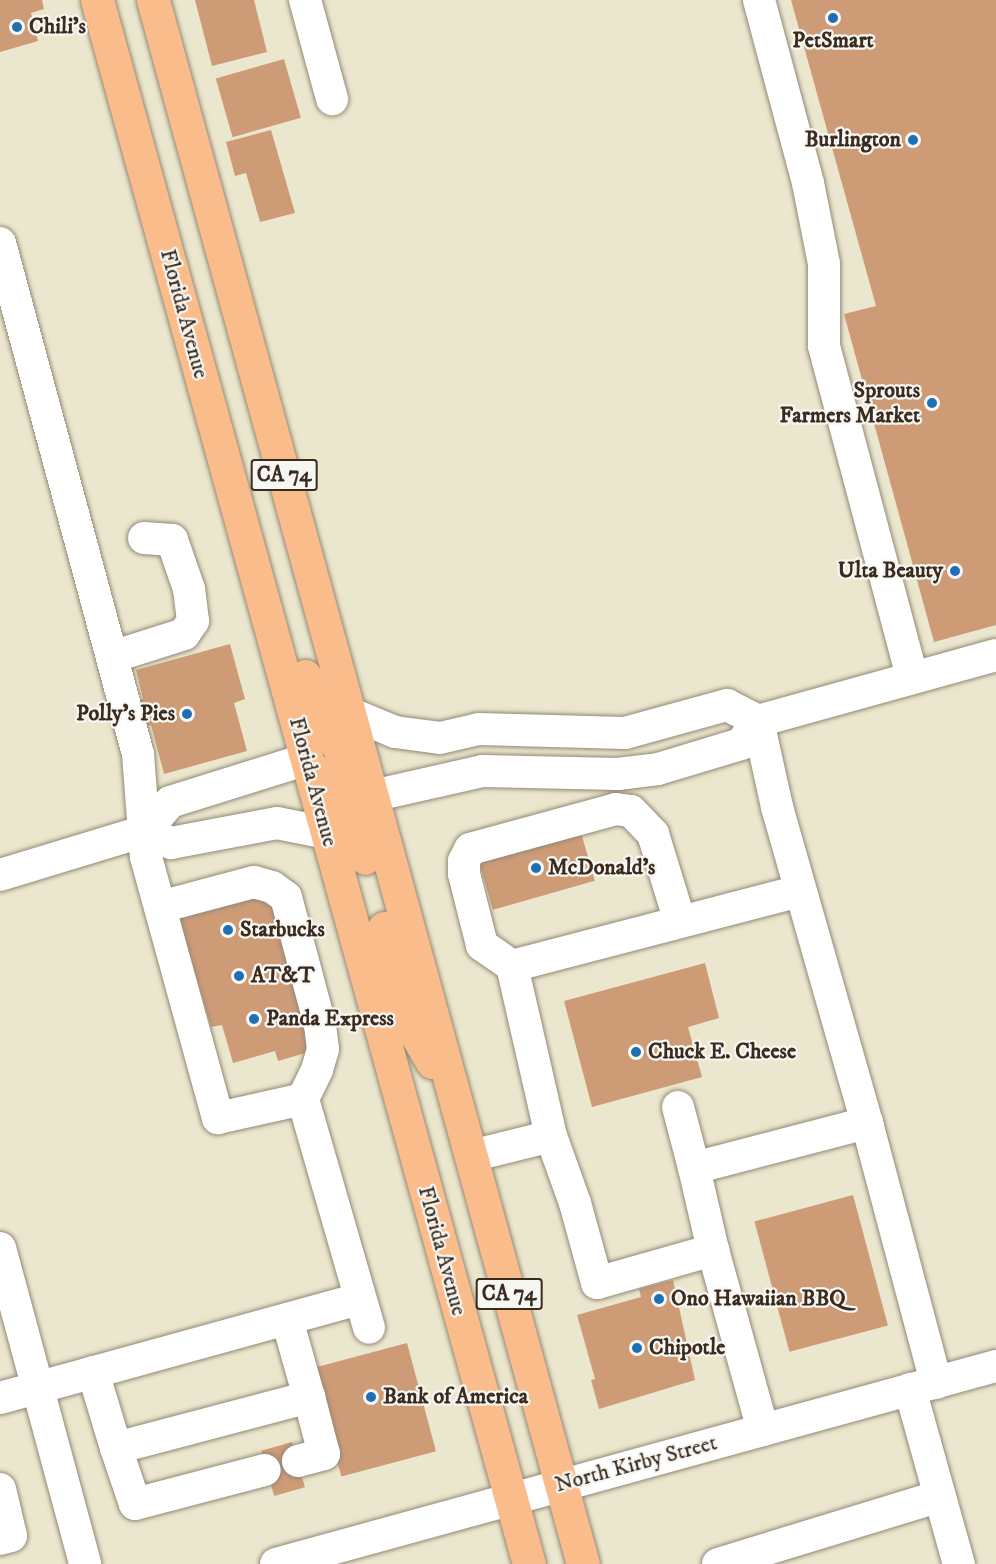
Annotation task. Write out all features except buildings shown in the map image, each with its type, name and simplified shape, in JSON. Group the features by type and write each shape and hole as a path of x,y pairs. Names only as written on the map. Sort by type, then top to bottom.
{"main road":[{"name":"Florida Avenue","path":"98,0 529,1564"},
{"name":"CA 74","path":"153,0 583,1564"},
{"path":"210,406 225,420 245,454 315,712 372,796"},
{"path":"307,759 354,815 410,1024 456,1103"}],"street":[{"path":"305,0 332,99"},
{"path":"759,0 808,183 824,264 824,346 912,677"},
{"path":"0,243 138,754 146,831 146,857 219,1118 303,1099"},
{"path":"112,657 184,634 193,621 189,589 172,540 144,538"},
{"path":"372,796 483,771 618,774 658,769 741,744 758,721 996,655"},
{"path":"349,713 395,732 440,738 479,729 625,733 727,705 758,721 800,891 867,1123 923,1386 940,1496 959,1564"},
{"path":"0,875 146,831 170,801 307,759"},
{"path":"680,922 653,834 631,811 616,809 470,849 464,861 464,874 482,945 512,966 551,1136 575,1203 597,1283 713,1250"},
{"path":"146,831 171,843 277,823 327,833"},
{"path":"160,907 254,882 272,887 286,897 320,1025 323,1049 317,1070 303,1099 369,1329"},
{"path":"512,966 800,891"},
{"path":"678,1107 713,1250 763,1430"},
{"path":"694,1168 867,1123"},
{"path":"471,1156 551,1136"},
{"path":"0,1248 85,1564"},
{"path":"0,1398 360,1299"},
{"path":"287,1319 324,1454 298,1461"},
{"name":"North Kirby Street","path":"276,1564 996,1366"},
{"path":"101,1370 116,1448 135,1504 265,1470"},
{"path":"116,1448 309,1397"},
{"path":"0,1489 11,1536 0,1539"},
{"path":"718,1564 940,1496"}],"place":[{"name":"PetSmart","path":"833,18"},
{"name":"Chili's","path":"17,27"},
{"name":"Burlington","path":"913,140"},
{"name":"Sprouts Farmers Market","path":"932,403"},
{"name":"Ulta Beauty","path":"955,571"},
{"name":"Polly's Pies","path":"187,714"},
{"name":"McDonald's","path":"536,868"},
{"name":"Starbucks","path":"228,930"},
{"name":"AT&T","path":"239,976"},
{"name":"Panda Express","path":"254,1019"},
{"name":"Chuck E. Cheese","path":"636,1052"},
{"name":"Ono Hawaiian BBQ","path":"659,1299"},
{"name":"Chipotle","path":"637,1348"},
{"name":"Bank of America","path":"371,1397"}]}
